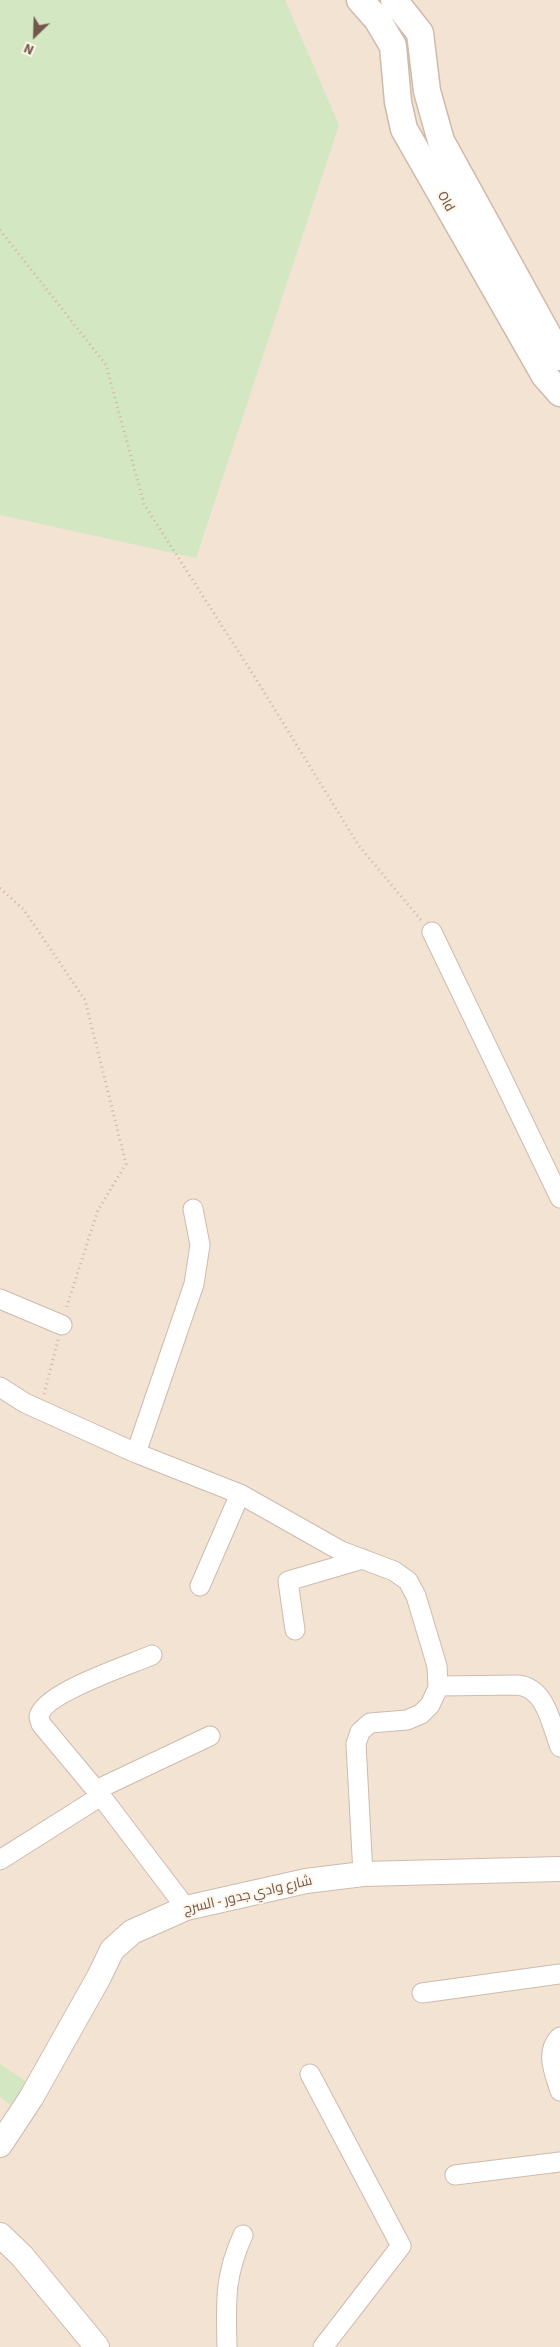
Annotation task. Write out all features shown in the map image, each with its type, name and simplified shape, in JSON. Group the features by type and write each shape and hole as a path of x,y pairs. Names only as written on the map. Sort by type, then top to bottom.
{"main road":[{"name":"Old","path":"360,0 377,19 393,46 398,102 404,128 556,374"},
{"name":"Old","path":"394,0 420,33 427,91 441,141 556,374"}],"street":[{"path":"432,932 560,1198"},
{"path":"136,1453 194,1284 200,1245 194,1209"},
{"path":"0,1299 62,1325"},
{"path":"0,1387 40,1409 136,1453 240,1494 341,1551 402,1575 413,1589 438,1666 439,1686 430,1705 421,1714 407,1720 370,1724 358,1734 356,1744 363,1874"},
{"path":"200,1586 240,1494"},
{"path":"295,1630 288,1581 363,1559"},
{"path":"152,1656 62,1693 42,1709 39,1714 41,1724 99,1793 186,1908"},
{"path":"439,1686 518,1685 528,1687 541,1698 560,1747"},
{"path":"0,1860 99,1793 210,1736"},
{"name":"شارع وادي جدور - السرج","path":"0,2144 31,2098 99,1977 109,1954 118,1942 132,1932 186,1908 306,1881 363,1874 560,1869"},
{"path":"422,1993 560,1974"},
{"path":"560,2037 551,2053 560,2091"},
{"path":"310,2074 402,2246 323,2347"},
{"path":"455,2175 560,2162"},
{"path":"0,2235 22,2256 91,2336 97,2347"},
{"path":"227,2347 227,2281 234,2254 243,2235"}],"path":[{"path":"0,230 106,364 144,504 254,676 359,846 432,932"},
{"path":"0,888 24,910 85,1000 126,1164 98,1210 62,1325 40,1409"}],"shaded area":[{"path":"0,0 560,0 560,2347 0,2347"}],"green space":[{"path":"0,0 285,0 339,125 196,558 0,515"},
{"path":"0,2064 34,2087 16,2110 0,2096"}]}
